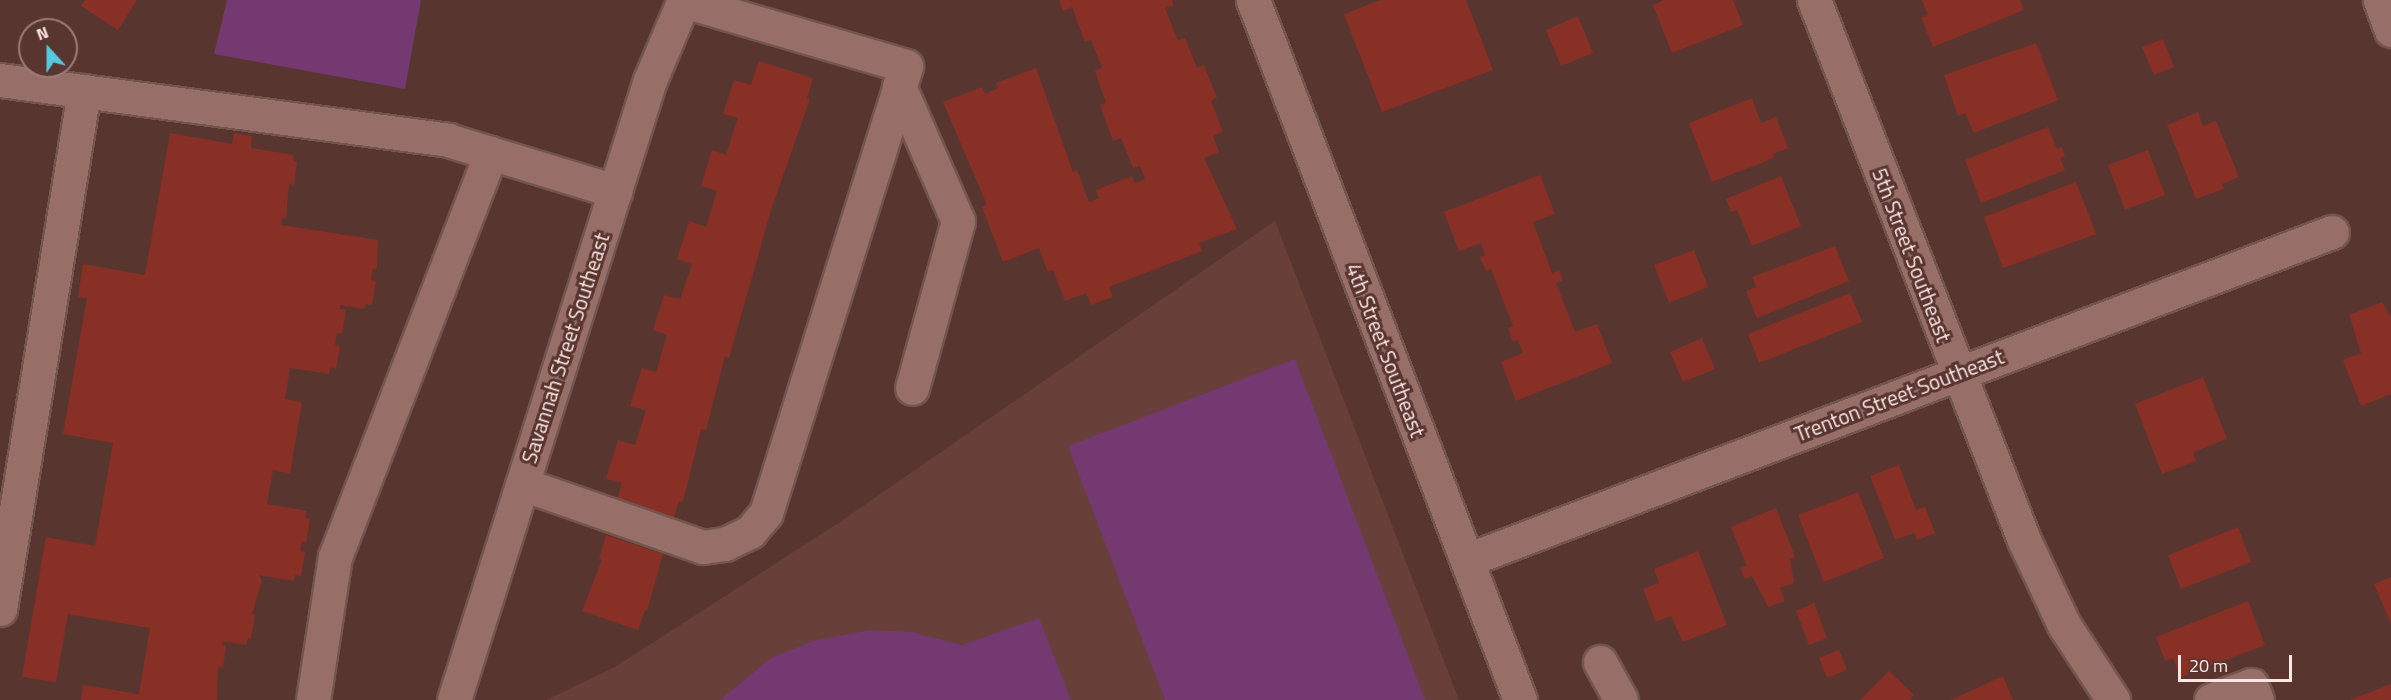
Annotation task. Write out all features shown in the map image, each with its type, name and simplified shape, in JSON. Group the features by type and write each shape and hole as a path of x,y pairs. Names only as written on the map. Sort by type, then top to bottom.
{"street":[{"path":"522,484 703,547 725,544 750,532 766,513 906,66 684,0"},
{"name":"Savannah Street Southeast","path":"454,700 650,80 684,0"},
{"name":"4th Street Southeast","path":"1253,0 1520,700"},
{"name":"5th Street Southeast","path":"1814,0 2024,540 2064,625 2113,700"},
{"path":"2379,0 2391,30"},
{"path":"0,80 448,140 615,191"},
{"path":"899,86 958,221 912,388"},
{"path":"0,609 84,91"},
{"path":"314,700 335,557 491,153"},
{"name":"Trenton Street Southeast","path":"1467,560 1957,372 2332,232"},
{"path":"1600,662 1621,700"},
{"path":"2211,700 2251,685 2257,700"}],"shaded area":[{"path":"227,0 421,0 405,89 214,54"},
{"path":"1275,221 1459,700 546,700 615,667 837,524"},
{"path":"1295,359 1425,700 1165,700 1068,446"},
{"path":"1039,618 1071,700 720,700 771,658 813,641 870,630 912,632 962,645"}],"building":[{"path":"85,0 137,0 118,30 81,6"},
{"path":"1059,0 1172,0 1174,5 1165,8 1178,41 1185,38 1197,68 1204,65 1217,98 1211,101 1223,132 1213,136 1219,152 1204,158 1237,229 1199,243 1202,251 1109,287 1113,297 1091,305 1086,293 1065,301 1053,270 1048,272 1039,248 1003,262 982,207 987,205 943,102 982,87 985,94 998,88 996,83 1036,68 1073,172 1077,170 1089,202 1099,198 1096,190 1132,176 1135,183 1145,179 1140,166 1133,168 1121,138 1113,141 1100,105 1106,103 1095,71 1102,68 1091,40 1085,42 1072,7 1063,11"},
{"path":"1381,0 1466,0 1493,70 1382,112 1344,14"},
{"path":"1664,0 1733,0 1743,25 1672,53 1653,5"},
{"path":"1922,0 2020,0 2024,10 1933,47 1921,17 1928,15"},
{"path":"1578,16 1593,53 1561,66 1546,30"},
{"path":"2163,39 2174,67 2154,75 2142,47"},
{"path":"2036,43 2058,100 1974,133 1965,113 1958,116 1944,75"},
{"path":"759,61 813,78 807,98 810,99 771,210 729,358 725,356 706,430 701,429 683,502 679,501 673,521 616,503 622,483 606,479 618,440 635,445 646,410 630,406 642,368 656,372 667,335 653,330 664,295 680,299 692,264 677,259 689,221 706,227 717,191 701,186 712,150 726,155 738,118 723,114 734,80 751,85"},
{"path":"1752,98 1761,123 1776,117 1788,148 1773,154 1774,158 1712,182 1689,123"},
{"path":"2198,112 2203,126 2216,121 2239,177 2222,184 2224,189 2196,199 2167,125"},
{"path":"2048,127 2057,149 2062,147 2065,156 2060,158 2065,170 1981,203 1965,160"},
{"path":"170,133 232,144 234,133 252,136 251,148 294,155 293,161 297,162 294,185 289,184 286,219 282,218 281,225 378,240 377,269 373,268 371,280 376,281 372,305 366,304 365,309 340,305 340,309 346,310 342,334 337,333 335,345 340,346 336,369 330,367 329,374 290,368 285,399 302,402 290,474 273,470 267,504 307,511 305,518 310,519 306,542 302,541 300,551 305,552 301,576 295,575 294,581 259,575 262,581 252,614 255,615 251,639 248,638 246,645 223,641 222,645 226,646 223,668 218,667 217,700 81,700 83,685 139,694 150,628 68,614 56,682 22,677 46,537 95,546 113,443 63,434 87,298 78,297 83,264 145,275"},
{"path":"2148,150 2165,195 2125,210 2108,165"},
{"path":"1540,175 1555,214 1533,222 1552,273 1559,270 1563,281 1556,283 1575,332 1597,324 1612,363 1516,401 1501,362 1523,353 1518,340 1513,342 1508,328 1513,326 1491,269 1486,271 1480,257 1485,255 1481,243 1459,251 1444,212"},
{"path":"1781,176 1801,226 1752,246 1737,210 1731,212 1726,199"},
{"path":"2076,182 2096,234 2003,268 1984,217"},
{"path":"1835,246 1849,281 1757,318 1746,291 1756,287 1752,277"},
{"path":"1694,250 1708,287 1669,303 1654,265"},
{"path":"1850,293 1862,322 1759,363 1748,334"},
{"path":"2382,302 2391,317 2391,394 2361,406 2343,360 2361,353 2349,315"},
{"path":"1702,338 1715,369 1683,382 1670,352"},
{"path":"2203,377 2227,439 2193,452 2196,461 2162,474 2135,404"},
{"path":"1899,465 1916,510 1925,507 1935,533 1917,540 1914,533 1895,540 1870,476"},
{"path":"1858,492 1884,558 1824,582 1798,515"},
{"path":"1776,508 1795,557 1790,559 1794,583 1780,588 1785,601 1768,607 1752,576 1745,579 1740,568 1747,566 1731,527"},
{"path":"2238,527 2251,562 2181,589 2168,555"},
{"path":"606,535 663,554 647,611 645,610 638,630 582,611 602,560 599,559"},
{"path":"1698,551 1727,625 1683,642 1671,616 1656,622 1643,589 1659,583 1654,569"},
{"path":"2391,577 2391,624 2374,584"},
{"path":"2248,601 2265,645 2181,677 2173,658 2165,661 2156,637"},
{"path":"1814,603 1827,638 1809,645 1796,611"},
{"path":"1839,650 1847,670 1827,678 1819,658"},
{"path":"1889,671 1914,695 1909,700 1860,700"},
{"path":"2003,676 2013,700 1951,700"},
{"path":"2391,684 2391,700 2350,700"}]}
